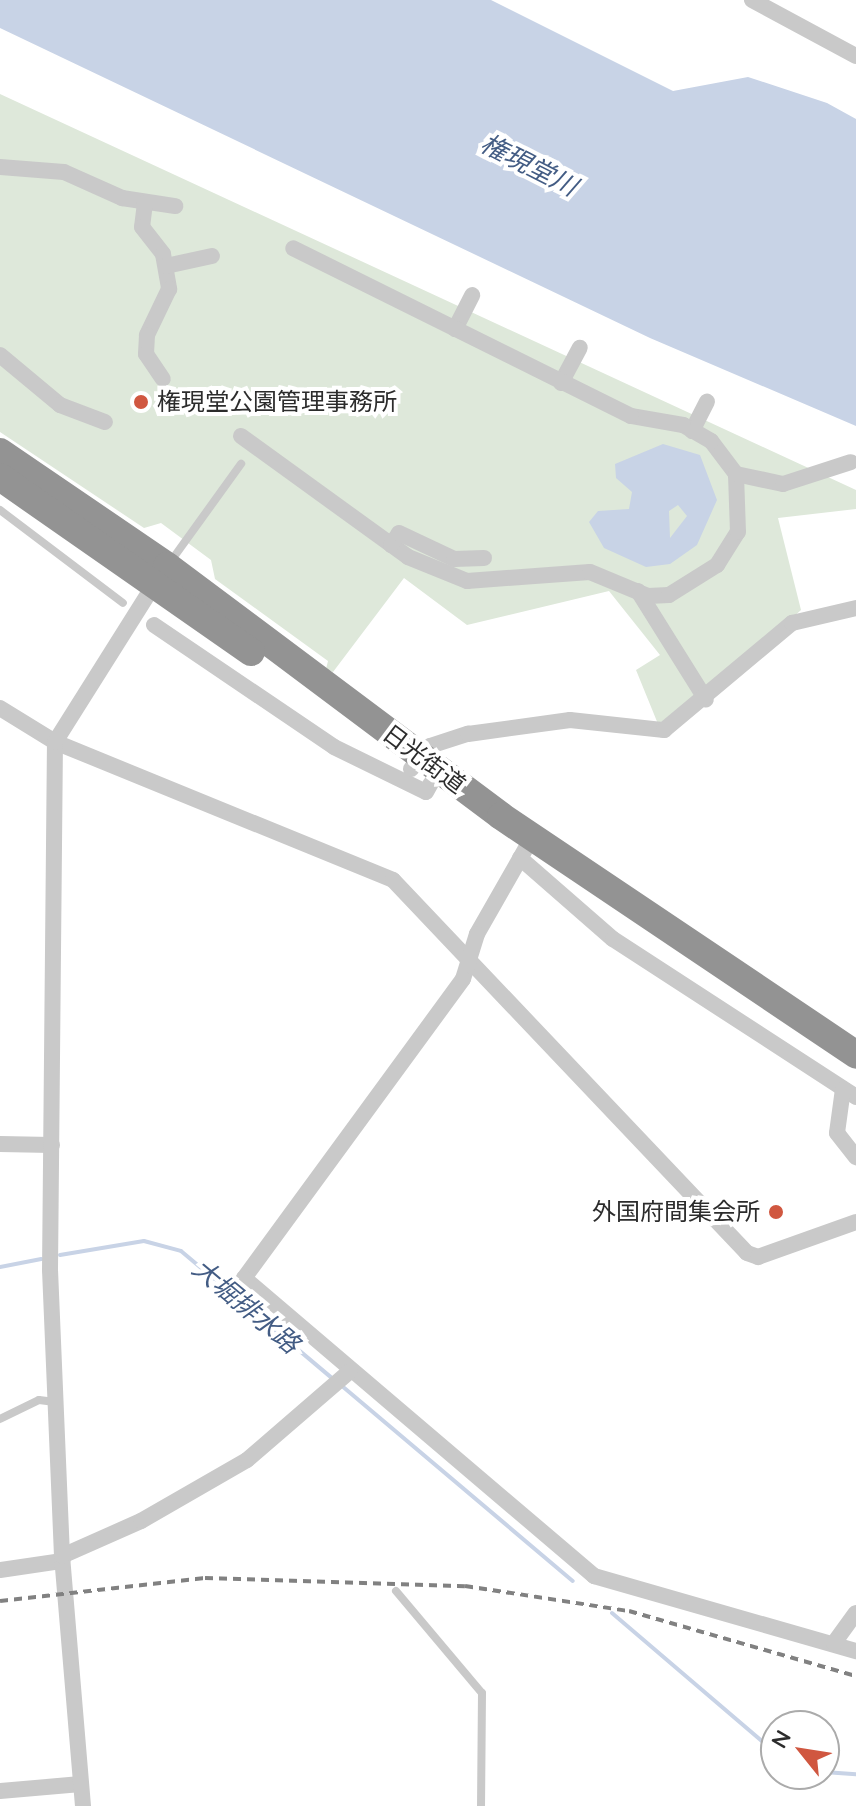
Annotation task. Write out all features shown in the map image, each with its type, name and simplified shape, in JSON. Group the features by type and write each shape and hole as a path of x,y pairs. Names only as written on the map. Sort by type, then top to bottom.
{"highway":[{"name":"日光街道","path":"0,452 421,769 523,853 852,1086"},
{"name":"日光街道","path":"0,477 161,574"},
{"name":"日光街道","path":"421,769 856,1055"}],"street":[{"path":"752,0 856,56"},
{"path":"0,167 64,172 145,203 175,206"},
{"path":"145,203 145,238 166,266 167,303 146,345 163,379"},
{"path":"293,248 631,416 692,431 736,474 791,483 851,462"},
{"path":"166,266 212,256"},
{"path":"455,329 472,295"},
{"path":"561,383 580,348"},
{"path":"0,355 60,405 105,422"},
{"path":"692,431 707,402"},
{"path":"241,436 431,571 467,581 590,572 638,591 669,595 717,565 738,532 736,474"},
{"path":"391,545 399,533 454,559 484,558"},
{"path":"83,1806 62,1558 50,1270 55,742 161,574"},
{"path":"638,591 706,700"},
{"path":"154,625 334,747 426,792 421,769 468,734 570,720 664,730 706,700 792,623 856,608"},
{"path":"0,708 55,742 393,880 470,965 747,1253 758,1257 856,1222"},
{"path":"523,853 477,934 470,965 244,1278 594,1576 856,1651"},
{"path":"852,1086 837,1133 856,1157"},
{"path":"0,1144 52,1145"},
{"path":"1,1569 62,1558 141,1521 247,1460 350,1371"},
{"path":"834,1643 856,1613"},
{"path":"0,1791 81,1784"}],"lane":[{"path":"161,574 241,464"},
{"path":"0,510 123,603"},
{"path":"0,1419 39,1400 56,1402"},
{"path":"396,1591 482,1693 481,1806"}],"green space":[{"path":"0,94 856,490 856,509 778,518 801,610 710,692 658,724 636,670 660,655 609,591 467,625 404,578 333,672 326,669 328,661 215,579 211,560 161,523 144,528 0,432"}],"water":[{"name":"権現堂川","path":"0,0 491,0 673,91 748,77 827,103 856,119 856,426 650,338 0,28"},
{"path":"663,444 700,455 717,500 697,545 670,564 646,567 604,548 589,522 598,511 629,509 632,492 616,478 615,464","holes":["678,505 687,516 670,538 669,511"]}],"waterway":[{"name":"大堀排水路","path":"60,1255 144,1241 181,1251 332,1378"},
{"name":"大堀排水路","path":"0,1267 41,1259"},
{"name":"大堀排水路","path":"342,1386 573,1581"},
{"name":"大堀排水路","path":"612,1613 760,1739"},
{"name":"大堀排水路","path":"840,1773 856,1774"}],"railway":[{"path":"0,1601 205,1578 465,1586 629,1611 856,1676"}],"place":[{"name":"権現堂公園管理事務所","path":"141,402"},
{"name":"外国府間集会所","path":"776,1212"}]}
